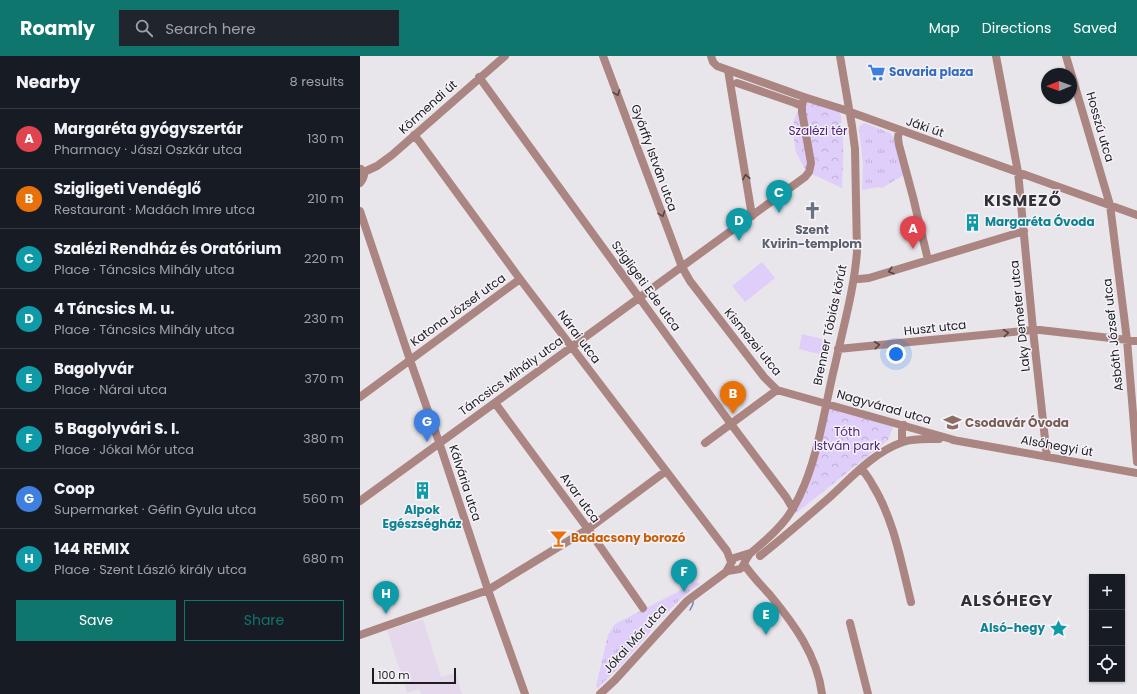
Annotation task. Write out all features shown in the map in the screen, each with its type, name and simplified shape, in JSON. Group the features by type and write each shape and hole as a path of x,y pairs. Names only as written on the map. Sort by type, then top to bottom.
{"street":[{"name":"Körmendi út","path":"360,183 363,178 362,170 372,169 384,161 505,56"},
{"name":"Győrffy István utca","path":"603,56 682,267"},
{"name":"Jáki út","path":"710,56 717,66 1137,215"},
{"name":"Brenner Tóbiás körút","path":"742,566 750,553 769,538 786,519 793,509 808,476 818,443 854,279 857,252 855,149 840,56"},
{"name":"Laky Demeter utca","path":"996,56 1018,172 1047,456"},
{"name":"Hosszú utca","path":"1066,56 1110,206"},
{"path":"728,70 752,216"},
{"name":"Szigligeti Ede utca","path":"479,77 731,424 786,497 793,509"},
{"path":"737,83 802,106 804,97"},
{"name":"Táncsics Mihály utca","path":"360,501 802,179 809,172 811,164 802,106"},
{"path":"899,130 899,145 928,260"},
{"name":"Nárai utca","path":"414,135 520,279 734,559"},
{"name":"Asbóth József utca","path":"1110,206 1127,340 1137,462"},
{"name":"Kálvária utca","path":"360,211 524,694"},
{"path":"854,279 869,278 1024,231"},
{"name":"Kismezei utca","path":"682,267 690,281 764,377 778,390 826,403"},
{"name":"Katona József utca","path":"360,397 520,279"},
{"name":"Huszt utca","path":"838,349 1033,330 1137,341"},
{"path":"705,443 778,390"},
{"name":"Avar utca","path":"495,403 588,529 643,608"},
{"name":"Nagyvárad utca","path":"826,403 958,441"},
{"path":"902,442 902,430 904,425"},
{"name":"Alsóhegyi út","path":"760,556 790,532 861,468 884,451 902,442 924,439 958,441 1137,473"},
{"path":"861,468 880,499 894,534 910,602"},
{"path":"360,635 488,590 588,529 666,471"},
{"name":"Brenner Tóbiás körút","path":"734,559 750,553"},
{"path":"742,566 734,568 734,559 743,558 742,566 748,574 765,589 793,624 817,670 822,694"},
{"name":"Jókai Mór utca","path":"726,572 734,559"},
{"name":"Jókai Mór utca","path":"600,694 615,680 687,601 726,572 742,566"},
{"path":"850,623 868,694"}],"shaded area":[{"path":"423,619 441,677 456,673 462,694 421,694 419,689 407,693 387,630"}],"green space":[{"name":"Szalézi tér","path":"802,100 840,112 843,141 842,188 806,171 796,152 793,130 794,120"},
{"path":"865,123 890,133 893,136 904,175 882,188 878,187 862,190 863,164 859,127"},
{"path":"762,262 775,278 745,302 732,286"},
{"path":"802,334 826,340 823,355 799,349"},
{"name":"Tóth István park","path":"827,407 894,424 888,440 795,514 818,458"},
{"path":"697,582 700,584 685,595 661,618 623,663 598,688 596,686 608,635 615,624"}],"waterway":[{"path":"690,610 693,601"}],"place":[{"name":"Savaria plaza","path":"876,72"},
{"name":"Szent Kvirin-templom","path":"812,211"},
{"name":"Szalézi Rendház és Oratórium","path":"779,213"},
{"name":"Margaréta Óvoda","path":"972,222"},
{"name":"4 Táncsics M. u.","path":"739,241"},
{"name":"Margaréta gyógyszertár","path":"913,249"},
{"name":"Szigligeti Vendéglő","path":"733,414"},
{"name":"Csodavár Óvoda","path":"952,423"},
{"name":"Coop","path":"427,442"},
{"name":"Alpok Egészségház","path":"422,491"},
{"name":"Badacsony borozó","path":"558,538"},
{"name":"5 Bagolyvári S. I.","path":"684,592"},
{"name":"144 REMIX","path":"386,614"},
{"name":"Alsó-hegy","path":"1058,628"},
{"name":"Bagolyvár","path":"766,635"}],"district":[{"name":"KISMEZŐ","path":"1023,200"},
{"name":"ALSÓHEGY","path":"1007,600"}]}
